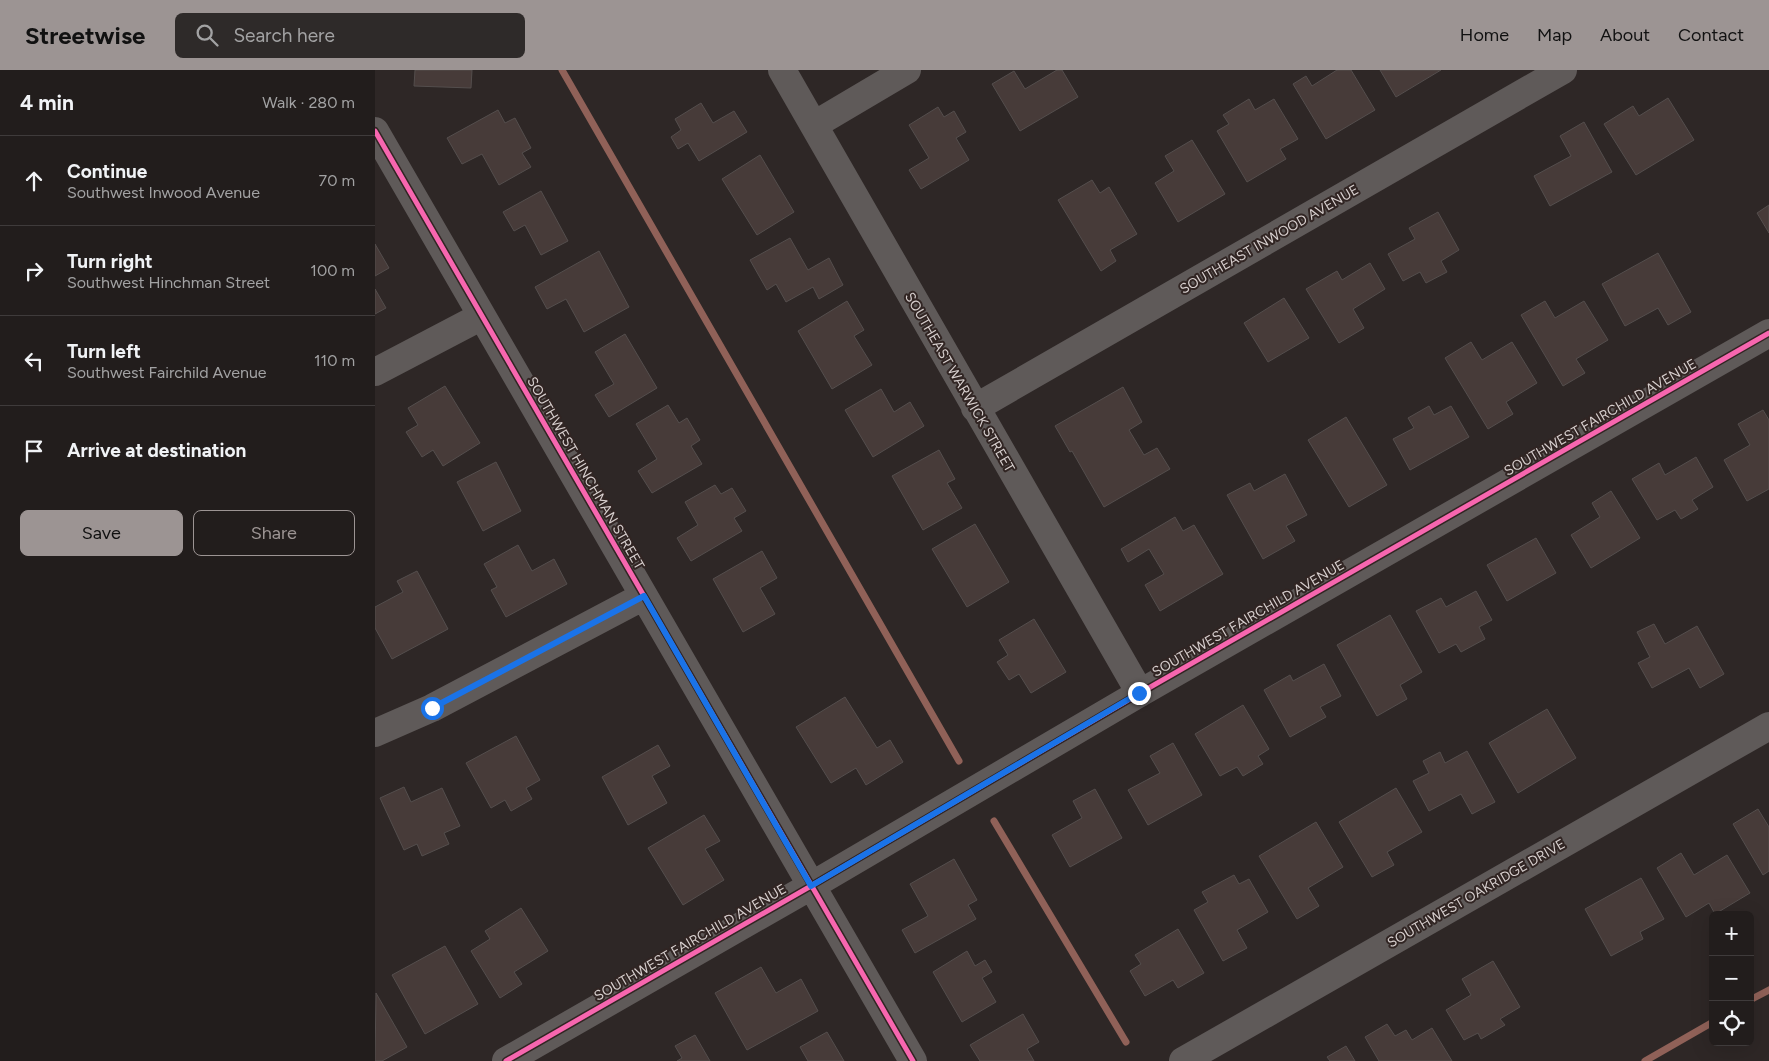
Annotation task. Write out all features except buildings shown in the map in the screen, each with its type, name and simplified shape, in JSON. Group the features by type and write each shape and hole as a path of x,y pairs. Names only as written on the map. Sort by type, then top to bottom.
{"street":[{"name":"SOUTHEAST WARWICK STREET","path":"782,70 1139,693"},
{"path":"814,125 907,70"},
{"name":"SOUTHEAST INWOOD AVENUE","path":"975,408 1563,70"},
{"name":"SOUTHWEST HINCHMAN STREET","path":"375,131 913,1061"},
{"path":"375,372 482,316"},
{"name":"SOUTHWEST FAIRCHILD AVENUE","path":"506,1061 811,886 1139,693 1769,333"},
{"path":"375,733 432,708 644,596"},
{"name":"SOUTHWEST OAKRIDGE DRIVE","path":"1183,1061 1769,726"}],"waterway":[{"path":"562,70 959,761"},
{"path":"994,821 1126,1042"},
{"path":"1754,998 1769,990"},
{"path":"1645,1061 1709,1024"}],"cycle path":[{"path":"375,131 913,1061"},
{"path":"506,1061 811,886 1140,693 1769,333"}],"route":[{"path":"432,708 644,596 811,886 1139,693"}]}
